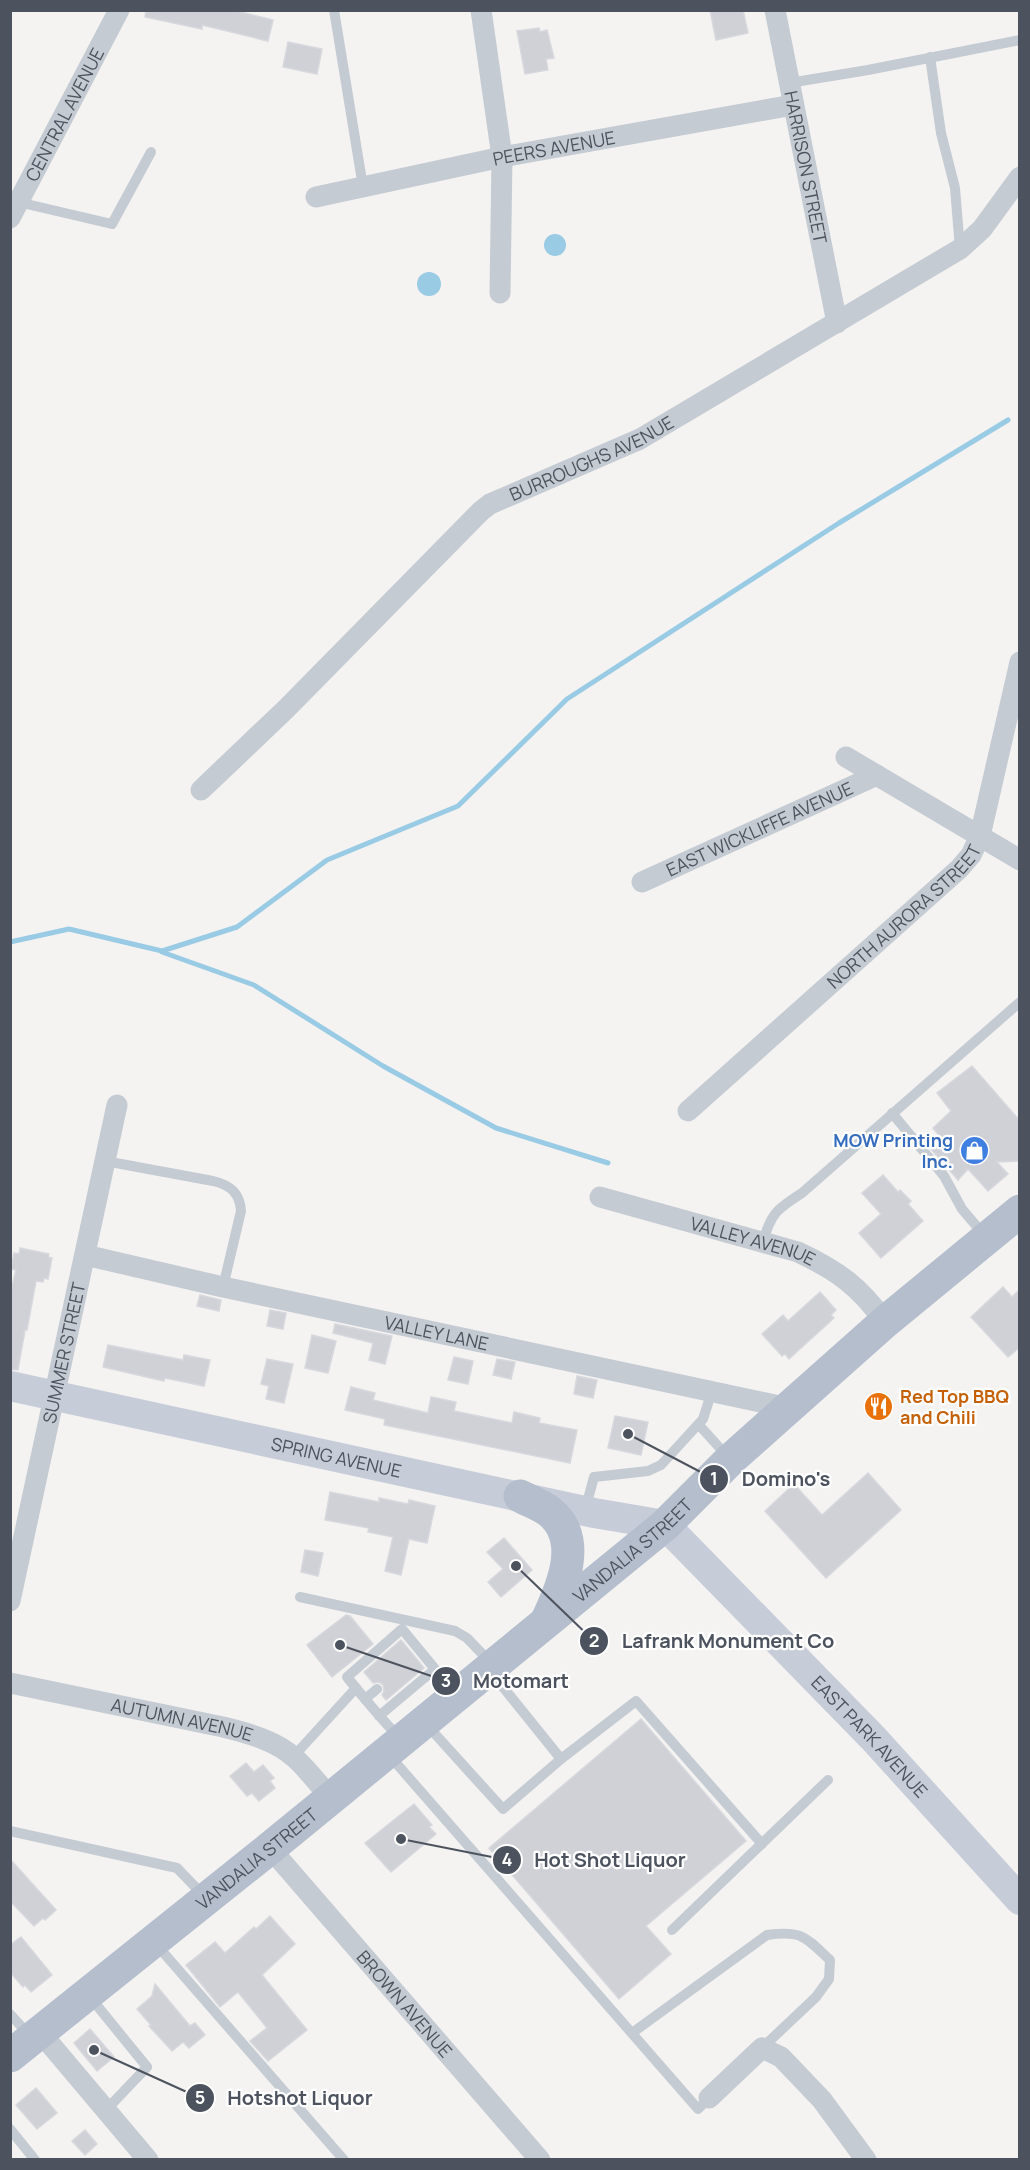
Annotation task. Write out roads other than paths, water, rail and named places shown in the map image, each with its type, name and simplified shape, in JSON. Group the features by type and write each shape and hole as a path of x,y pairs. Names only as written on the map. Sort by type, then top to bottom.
{"main road":[{"name":"VANDALIA STREET","path":"27,2042 270,1848 665,1525 731,1459 885,1322 1020,1211"},
{"path":"520,1496 549,1511 565,1533 568,1559 561,1592 547,1620"}],"street":[{"name":"CENTRAL AVENUE","path":"14,210 119,10"},
{"path":"481,10 502,157 500,293"},
{"name":"HARRISON STREET","path":"775,10 837,323"},
{"name":"PEERS AVENUE","path":"316,197 502,157 793,105"},
{"name":"BURROUGHS AVENUE","path":"201,790 286,709 490,504 640,439 960,249 982,229 1020,177"},
{"name":"NORTH AURORA STREET","path":"688,1111 960,868 971,855 980,836 1020,662"},
{"name":"EAST WICKLIFFE AVENUE","path":"846,757 1020,860"},
{"name":"EAST WICKLIFFE AVENUE","path":"642,882 876,775"},
{"name":"SUMMER STREET","path":"10,1601 117,1105"},
{"name":"VALLEY AVENUE","path":"600,1197 798,1252 828,1266 852,1283 885,1322"},
{"name":"VALLEY LANE","path":"85,1255 223,1287 789,1408"},
{"name":"SPRING AVENUE","path":"10,1386 585,1511 665,1525"},
{"name":"EAST PARK AVENUE","path":"665,1525 874,1738 1020,1900"},
{"name":"AUTUMN AVENUE","path":"10,1683 239,1731 274,1744 293,1757 331,1798"},
{"name":"BROWN AVENUE","path":"270,1848 540,2160"},
{"path":"27,2042 106,2110 143,2158"},
{"path":"709,2097 762,2048 781,2056 814,2091 866,2160"}],"lane":[{"path":"334,10 363,187"},
{"path":"789,83 1020,40"},
{"path":"930,57 941,133 955,188 960,249"},
{"path":"14,210 112,224 151,152"},
{"path":"763,1242 767,1227 777,1209 802,1193 1020,1002"},
{"path":"892,1113 944,1176 962,1209 987,1237"},
{"path":"105,1161 213,1181 234,1191 241,1203 241,1211 223,1287"},
{"path":"585,1511 594,1477 656,1468 699,1425 707,1412 712,1391"},
{"path":"699,1425 731,1459"},
{"path":"300,1597 461,1634 490,1667 561,1759"},
{"path":"412,1621 347,1677 379,1716 405,1738 503,1809 561,1759 636,1701 762,1844"},
{"path":"379,1716 435,1669 418,1654 402,1629"},
{"path":"293,1757 356,1688"},
{"path":"365,1699 377,1689"},
{"path":"405,1738 632,2033 698,2109 709,2097"},
{"path":"672,1930 828,1780"},
{"path":"10,1831 177,1868 206,1898"},
{"path":"632,2033 767,1935 787,1932 807,1938 830,1960 829,1979 816,1997 762,2048"},
{"path":"154,1941 344,2160"},
{"path":"87,1994 147,2067 106,2110"},
{"path":"10,2014 27,2042"},
{"path":"10,2129 35,2160"}],"water":[{"path":"555,234 563,237 566,245 563,253 555,256 547,253 544,245 547,237"},
{"path":"429,272 438,275 441,284 438,293 429,296 420,293 417,284 420,275"}],"waterway":[{"path":"10,942 69,929 162,951 237,927 327,860 458,806 567,699 839,523 1008,420"},
{"path":"162,952 254,985 383,1066 496,1128 608,1163"}],"place":[{"name":"MOW Printing Inc.","path":"974,1150"},
{"name":"Red Top BBQ and Chili","path":"879,1406"},
{"name":"Domino's","path":"628,1434"},
{"name":"Lafrank Monument Co","path":"516,1566"},
{"name":"Motomart","path":"340,1645"},
{"name":"Hot Shot Liquor","path":"401,1839"},
{"name":"Hotshot Liquor","path":"94,2050"}]}
